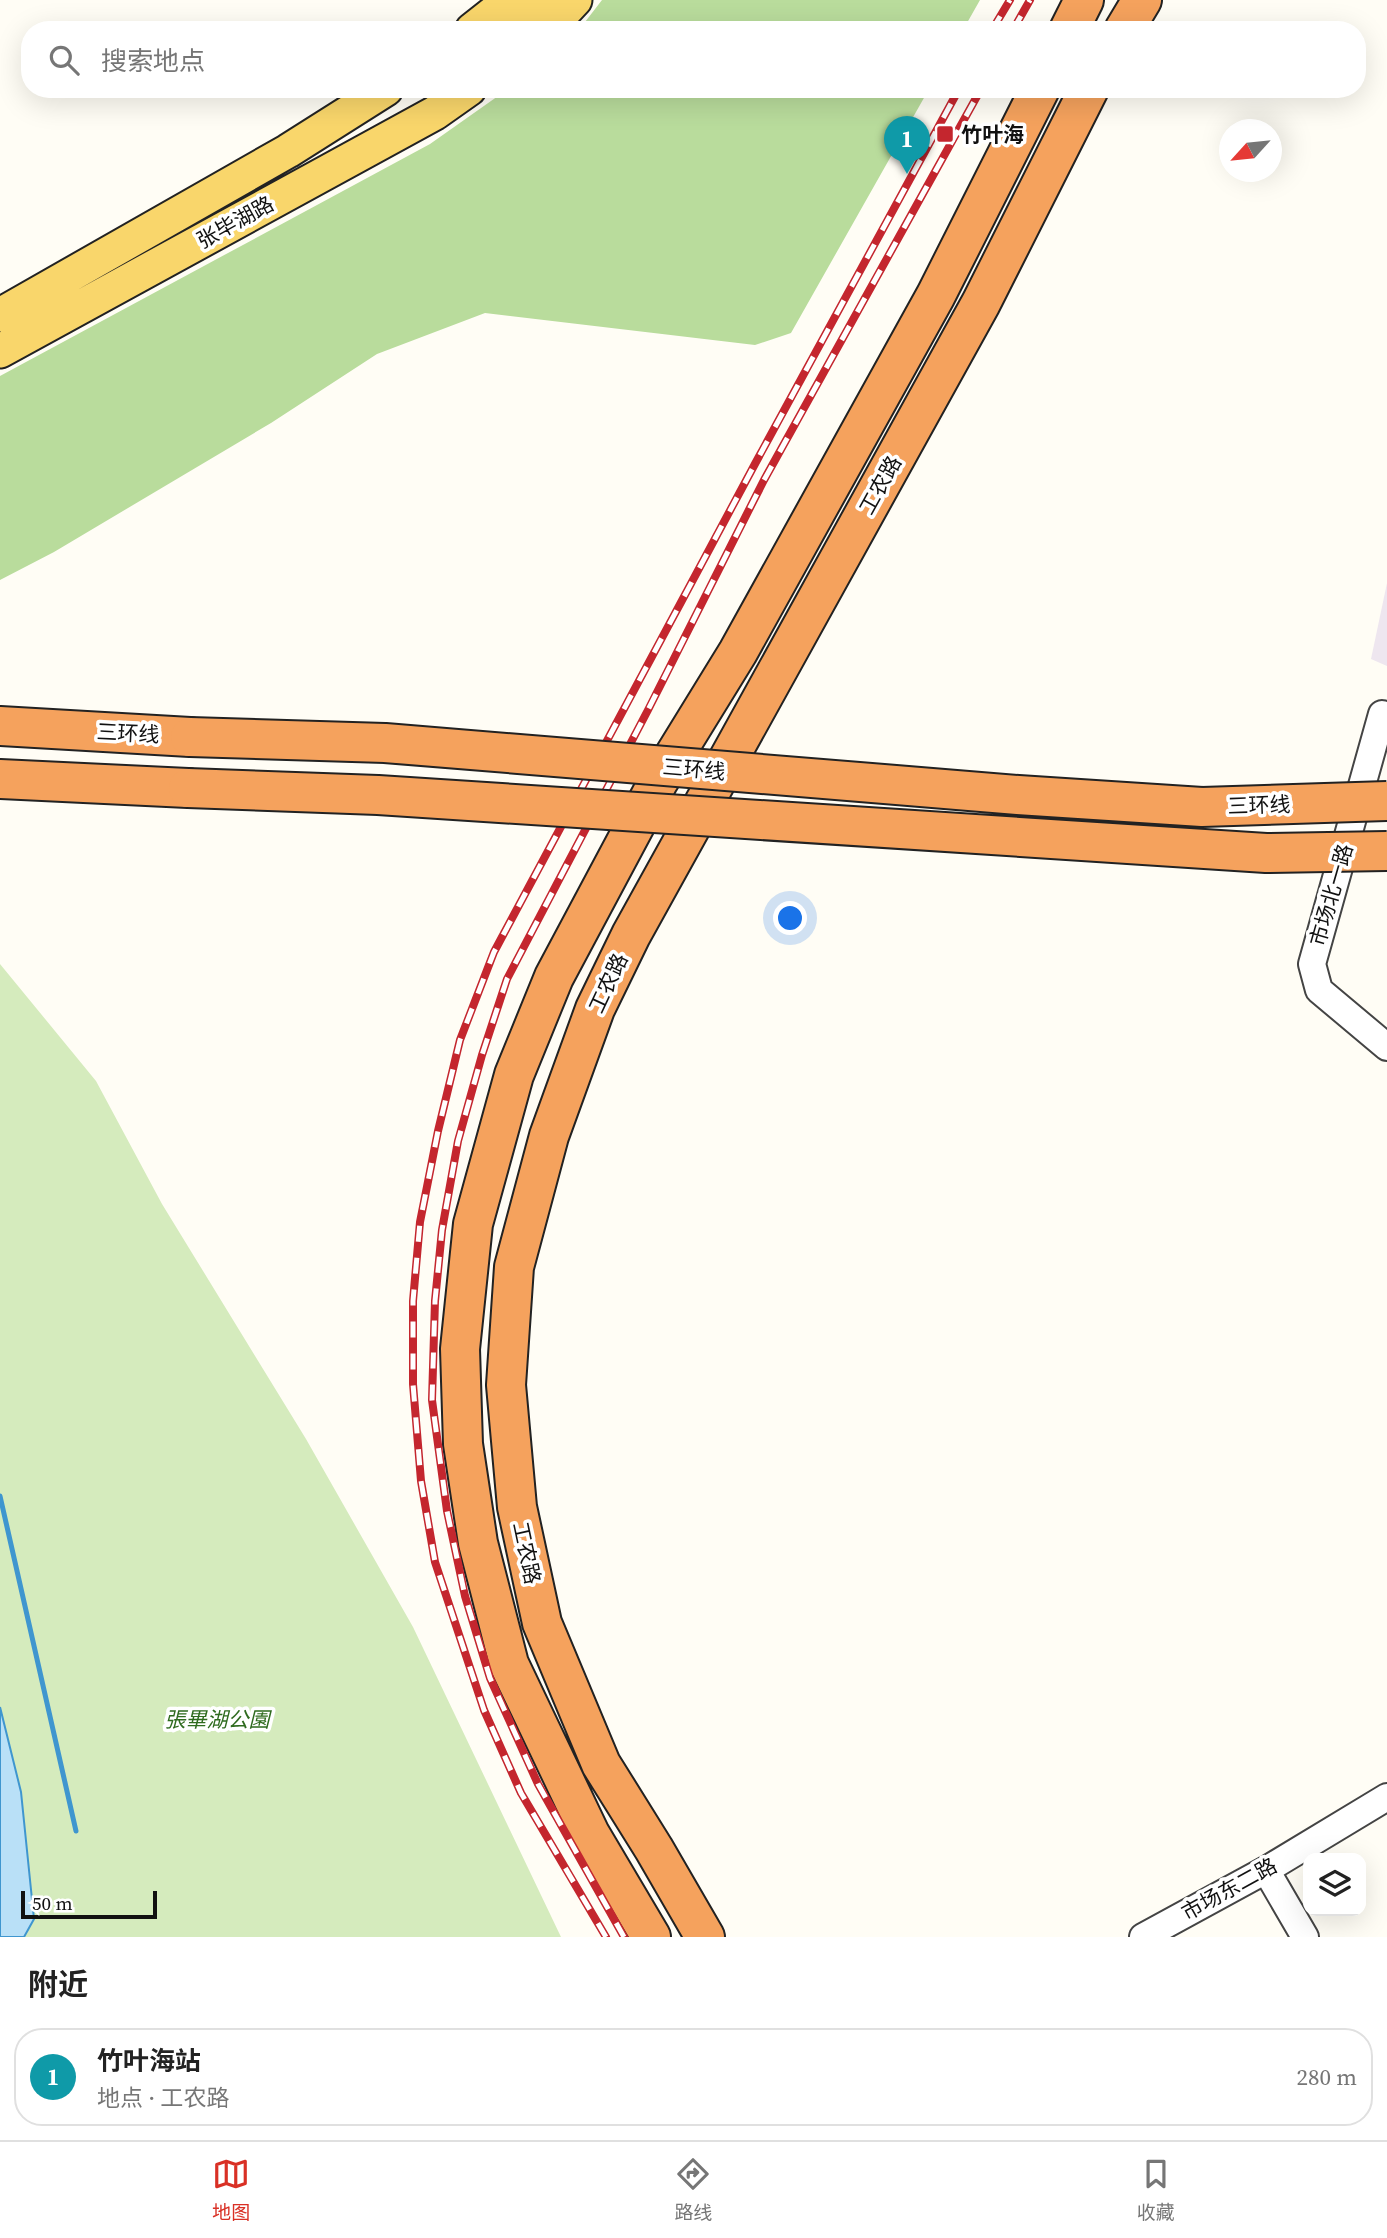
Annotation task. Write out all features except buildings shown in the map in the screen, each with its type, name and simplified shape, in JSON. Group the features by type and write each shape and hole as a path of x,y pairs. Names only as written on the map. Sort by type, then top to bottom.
{"highway":[{"path":"1074,21 1084,0"},
{"path":"1129,21 1142,0"},
{"name":"工农路","path":"645,1929 590,1834 509,1664 478,1543 463,1444 460,1349 473,1224 514,1075 554,976 657,782 738,652 930,307 1035,98"},
{"name":"工农路","path":"705,1937 601,1764 542,1623 517,1507 506,1385 514,1267 549,1136 595,1009 631,935 981,303 1084,98"},
{"name":"三环线","path":"0,726 191,737 385,743 1004,794 1202,807 1387,801"},
{"path":"0,779 378,795 1266,853 1387,851"}],"main road":[{"path":"483,21 510,0"},
{"path":"519,21 542,0"},
{"path":"555,21 575,0"},
{"name":"张毕湖路","path":"0,315 288,151 372,98"},
{"path":"320,176 372,130 417,98"},
{"name":"张毕湖路","path":"0,351 435,113 456,98"}],"street":[{"name":"市场北一路","path":"1382,714 1312,964 1319,990 1387,1047"},
{"name":"市场东二路","path":"1143,1937 1266,1870 1387,1797"},
{"path":"1266,1870 1305,1937"}],"shaded area":[{"path":"1387,583 1387,666 1371,659"}],"green space":[{"path":"602,0 980,0 968,21 586,21"},
{"path":"495,98 924,98 791,333 755,345 485,313 377,354 271,423 54,552 0,580 0,376 430,144"},
{"name":"張畢湖公園","path":"0,964 96,1081 162,1204 306,1439 413,1627 561,1937 0,1937"}],"water":[{"path":"0,1707 21,1792 34,1919 24,1937 0,1937"}],"waterway":[{"path":"0,1496 76,1831"}],"railway":[{"path":"997,21 1010,0"},
{"path":"1018,21 1030,0"},
{"path":"606,1937 521,1793 484,1710 435,1562 421,1481 413,1384 413,1301 420,1222 460,1040 494,952 954,98"},
{"path":"624,1937 538,1784 490,1678 465,1596 447,1511 432,1400 435,1301 442,1230 458,1141 507,979 648,710 764,480 976,98"}],"place":[{"name":"竹叶海","path":"945,134"},
{"name":"竹叶海站","path":"907,174"}]}
